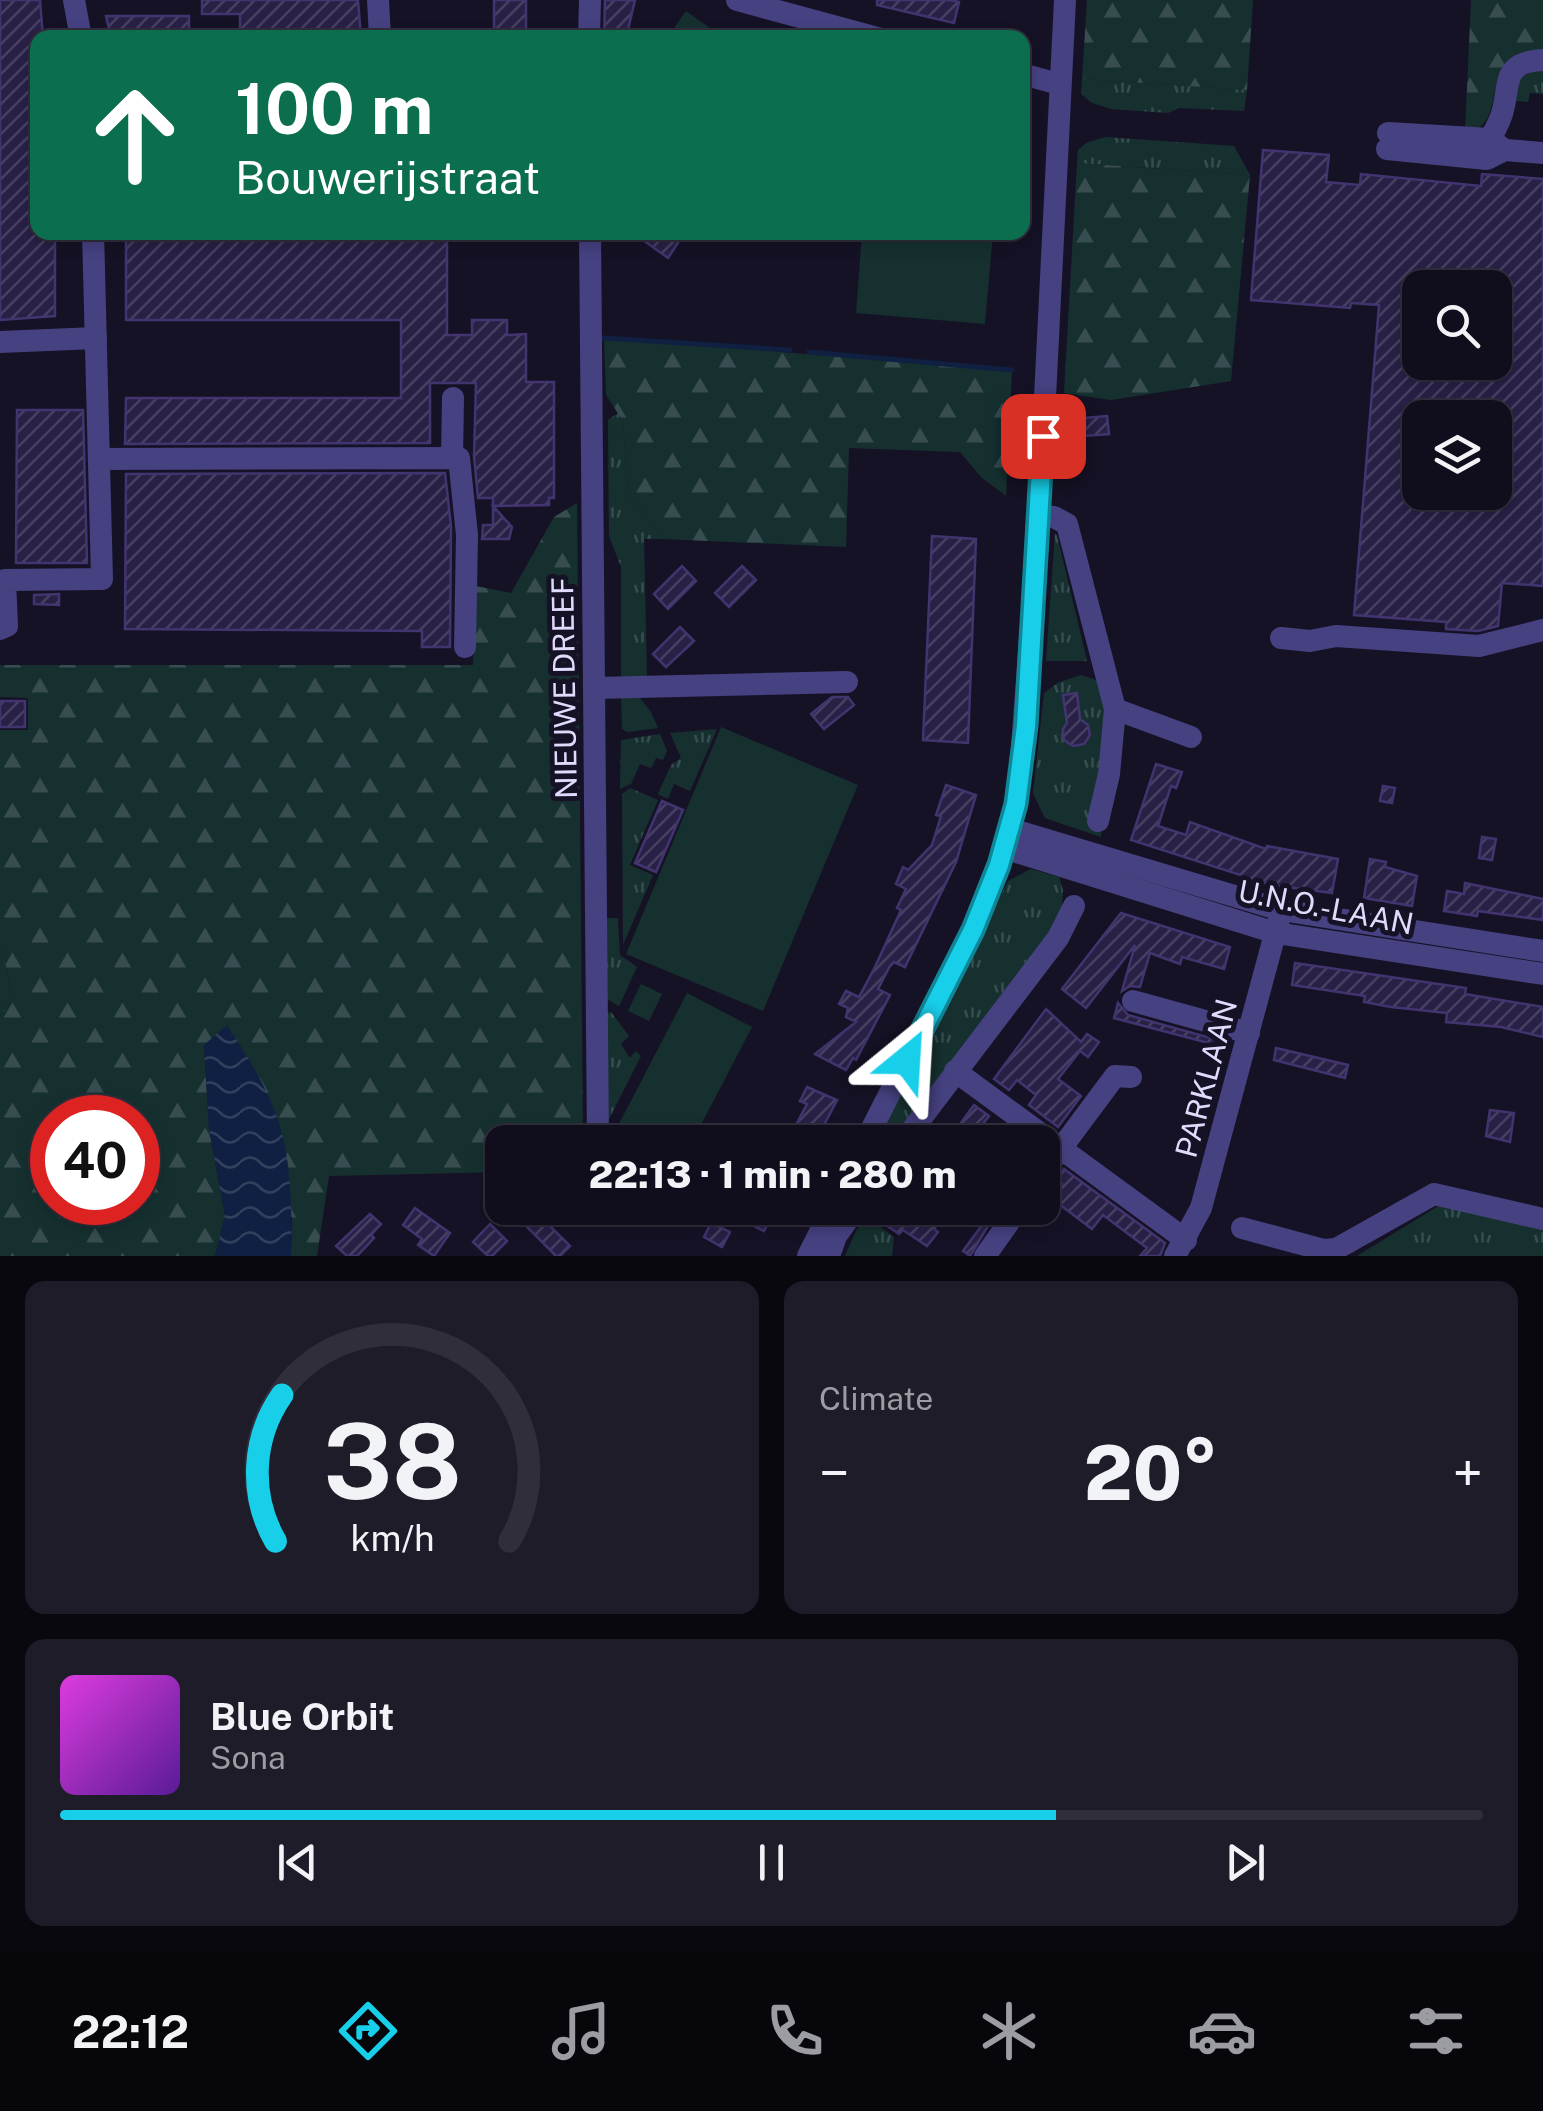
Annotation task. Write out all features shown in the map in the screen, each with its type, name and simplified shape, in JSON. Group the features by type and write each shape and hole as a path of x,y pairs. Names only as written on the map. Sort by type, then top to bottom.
{"street":[{"path":"74,0 80,30"},
{"path":"378,0 380,30"},
{"path":"589,30 590,0"},
{"path":"737,0 848,30"},
{"path":"874,1125 973,930 1008,838 1022,764 1039,516 1065,0"},
{"path":"1516,149 1505,106 1506,83 1524,64 1543,60"},
{"path":"1030,76 1060,84"},
{"path":"1505,106 1516,149"},
{"path":"1388,141 1488,159 1516,149"},
{"path":"0,629 7,626 5,580 102,579 93,240"},
{"name":"NIEUWE DREEF","path":"590,240 598,1125"},
{"path":"0,342 96,338"},
{"path":"452,398 452,458"},
{"path":"99,459 460,458 467,535 465,647"},
{"path":"1039,516 1067,524 1115,708 1112,758 1098,822"},
{"path":"1281,638 1310,641 1336,636 1479,646 1543,630"},
{"path":"595,688 847,682"},
{"path":"1115,708 1191,737"},
{"name":"U.N.O.-LAAN","path":"1008,838 1278,922 1543,974"},
{"path":"916,1125 1058,938 1074,906"},
{"name":"U.N.O.-LAAN","path":"1278,922 1543,951"},
{"name":"PARKLAAN","path":"1181,1248 1202,1208 1278,922"},
{"path":"1133,1000 1250,1033"},
{"path":"956,1071 1061,1148 1181,1248"},
{"path":"1061,1148 1115,1076 1132,1076"},
{"path":"1242,1228 1324,1250 1336,1249 1434,1194 1543,1220"},
{"path":"808,1256 824,1225"},
{"path":"829,1256 844,1225"},
{"path":"985,1256 1007,1225"}],"green space":[{"path":"1087,0 1253,0 1247,90 1082,79"},
{"path":"1471,0 1543,0 1543,52 1498,80 1486,120 1465,132"},
{"path":"686,11 711,29 710,30 673,30"},
{"path":"1543,67 1543,94 1530,93 1528,102 1516,101 1515,80"},
{"path":"1082,79 1247,90 1244,111 1179,108 1168,113 1111,109 1092,103 1081,94"},
{"path":"1105,137 1234,146 1250,175 1077,163 1078,150"},
{"path":"1077,163 1250,175 1231,381 1111,400 1064,393"},
{"path":"861,240 992,240 985,324 856,313"},
{"path":"604,338 1012,370 1006,496 981,477 960,452 849,448 846,547 663,539 628,493 623,421 606,395"},
{"path":"618,413 623,421 628,493 663,539 644,539 647,681 621,682 621,567 609,536 608,420"},
{"path":"577,503 583,1125 485,1125 485,1172 329,1176 317,1256 291,1256 292,1218 204,1045 209,1129 225,1216 215,1256 0,1256 0,1017 11,1003 7,968 0,949 0,730 28,730 28,698 0,697 0,665 473,665 476,586 511,593 554,517"},
{"path":"1057,535 1087,661 1046,661"},
{"path":"1081,675 1099,681 1105,702 1101,837 1045,818 1033,793 1044,693 1059,682"},
{"path":"636,693 658,728 627,732 622,729 621,694"},
{"path":"721,727 858,785 763,1011 626,954"},
{"path":"717,729 690,791 674,784 668,799 658,794 671,765 681,758 670,733"},
{"path":"660,734 667,751 663,760 656,758 651,768 640,764 631,784 620,789 621,740"},
{"path":"630,788 658,800 630,865 653,875 623,945 622,794"},
{"path":"1031,869 1059,877 1063,890 1061,917 906,1125 885,1125 1008,881"},
{"path":"606,918 618,918 620,955 637,967 619,1006 607,999"},
{"path":"0,949 7,968 11,1003 0,1017"},
{"path":"641,984 662,994 649,1021 628,1011"},
{"path":"687,993 752,1027 701,1125 619,1124"},
{"path":"611,1012 629,1036 621,1044 630,1058 636,1051 641,1056 604,1125 606,1013"},
{"path":"1440,1205 1543,1228 1543,1256 1357,1256"},
{"path":"861,1225 877,1225 894,1237 892,1256 845,1256"}],"water":[{"path":"227,1025 265,1089 281,1130 289,1176 291,1256 215,1256 225,1216 209,1129 204,1045"}],"building":[{"path":"0,0 40,0 42,30 30,30 30,240 55,240 55,316 0,320"},
{"path":"202,0 358,0 360,30 240,30 240,14 202,14"},
{"path":"494,0 526,0 526,30 494,30"},
{"path":"605,0 635,0 628,30 604,30"},
{"path":"877,0 959,2 954,23 877,5"},
{"path":"106,16 189,16 189,30 109,30"},
{"path":"1263,150 1329,155 1326,182 1360,185 1361,174 1481,186 1482,174 1543,179 1543,586 1502,583 1498,626 1478,631 1446,629 1446,622 1354,615 1379,305 1351,303 1350,308 1251,300"},
{"path":"126,240 447,240 447,335 472,335 472,320 507,320 507,335 526,334 526,382 554,382 554,498 549,498 549,505 493,506 493,498 478,498 474,456 476,383 430,383 430,443 125,444 126,398 401,398 401,320 126,320"},
{"path":"643,240 680,240 668,258"},
{"path":"17,410 83,410 87,563 16,563"},
{"path":"1107,416 1109,434 1085,436 1084,418"},
{"path":"445,473 451,526 450,647 422,647 422,631 125,629 126,474"},
{"path":"493,506 512,527 509,539 482,539 483,525 493,525"},
{"path":"932,536 976,539 968,743 923,740"},
{"path":"682,566 696,581 668,609 654,594"},
{"path":"742,566 756,580 729,607 715,593"},
{"path":"59,594 59,605 34,604 34,595"},
{"path":"680,627 694,641 666,667 653,654"},
{"path":"1077,693 1080,719 1088,725 1090,735 1084,744 1073,746 1064,740 1067,723 1063,695"},
{"path":"832,697 848,697 854,705 824,729 811,714"},
{"path":"0,701 25,701 25,727 0,727"},
{"path":"1156,764 1182,772 1176,788 1171,786 1158,826 1186,835 1190,822 1266,849 1267,846 1338,859 1332,893 1272,885 1131,840"},
{"path":"946,785 976,795 956,862 905,967 894,962 890,966 878,989 890,995 856,1060 853,1058 846,1070 815,1054 856,1022 846,1017 848,1008 839,1004 846,991 859,997 875,967 901,910 897,908 906,889 896,884 903,867 908,870 932,845"},
{"path":"1383,786 1395,788 1392,803 1380,801"},
{"path":"662,801 683,810 656,872 635,863"},
{"path":"1482,837 1496,839 1492,860 1479,858"},
{"path":"1370,859 1417,876 1412,906 1364,898"},
{"path":"1465,883 1543,899 1543,920 1478,911 1477,916 1444,911 1447,891 1464,894"},
{"path":"1121,913 1230,947 1224,969 1182,957 1180,964 1150,953 1140,987 1130,986 1122,991 1135,945 1086,1008 1062,989"},
{"path":"1295,963 1466,988 1465,994 1543,1007 1543,1037 1501,1027 1446,1022 1447,1013 1391,1007 1364,1002 1365,996 1292,985"},
{"path":"1118,1003 1128,1015 1218,1040 1216,1045 1114,1018"},
{"path":"1046,1009 1081,1042 1087,1034 1099,1042 1088,1057 1080,1051 1058,1079 1081,1096 1059,1125 1029,1105 1036,1095 1017,1080 1009,1090 994,1079"},
{"path":"1276,1048 1348,1065 1345,1078 1274,1060"},
{"path":"807,1087 837,1100 824,1125 796,1125 807,1104 800,1101"},
{"path":"974,1105 989,1116 982,1125 959,1125"},
{"path":"1490,1110 1514,1113 1510,1142 1486,1136"},
{"path":"1064,1169 1165,1243 1160,1256 1140,1256 1147,1248 1103,1215 1092,1229 1060,1205 1060,1174"},
{"path":"415,1208 450,1233 434,1256 418,1245 422,1239 403,1225"},
{"path":"370,1214 381,1224 371,1235 374,1238 357,1256 347,1256 336,1246"},
{"path":"489,1225 507,1241 492,1256 473,1242"},
{"path":"549,1225 570,1246 556,1256 526,1226"},
{"path":"710,1225 730,1232 722,1247 704,1237"},
{"path":"886,1225 937,1225 934,1229 938,1232 927,1246 903,1230 899,1234"},
{"path":"982,1225 988,1226 970,1256 963,1251"}],"waterway":[{"path":"604,338 790,350"},
{"path":"809,352 1012,370"}],"route":[{"path":"907,1060 973,930 999,865 1016,804 1026,726 1043,436"}]}
